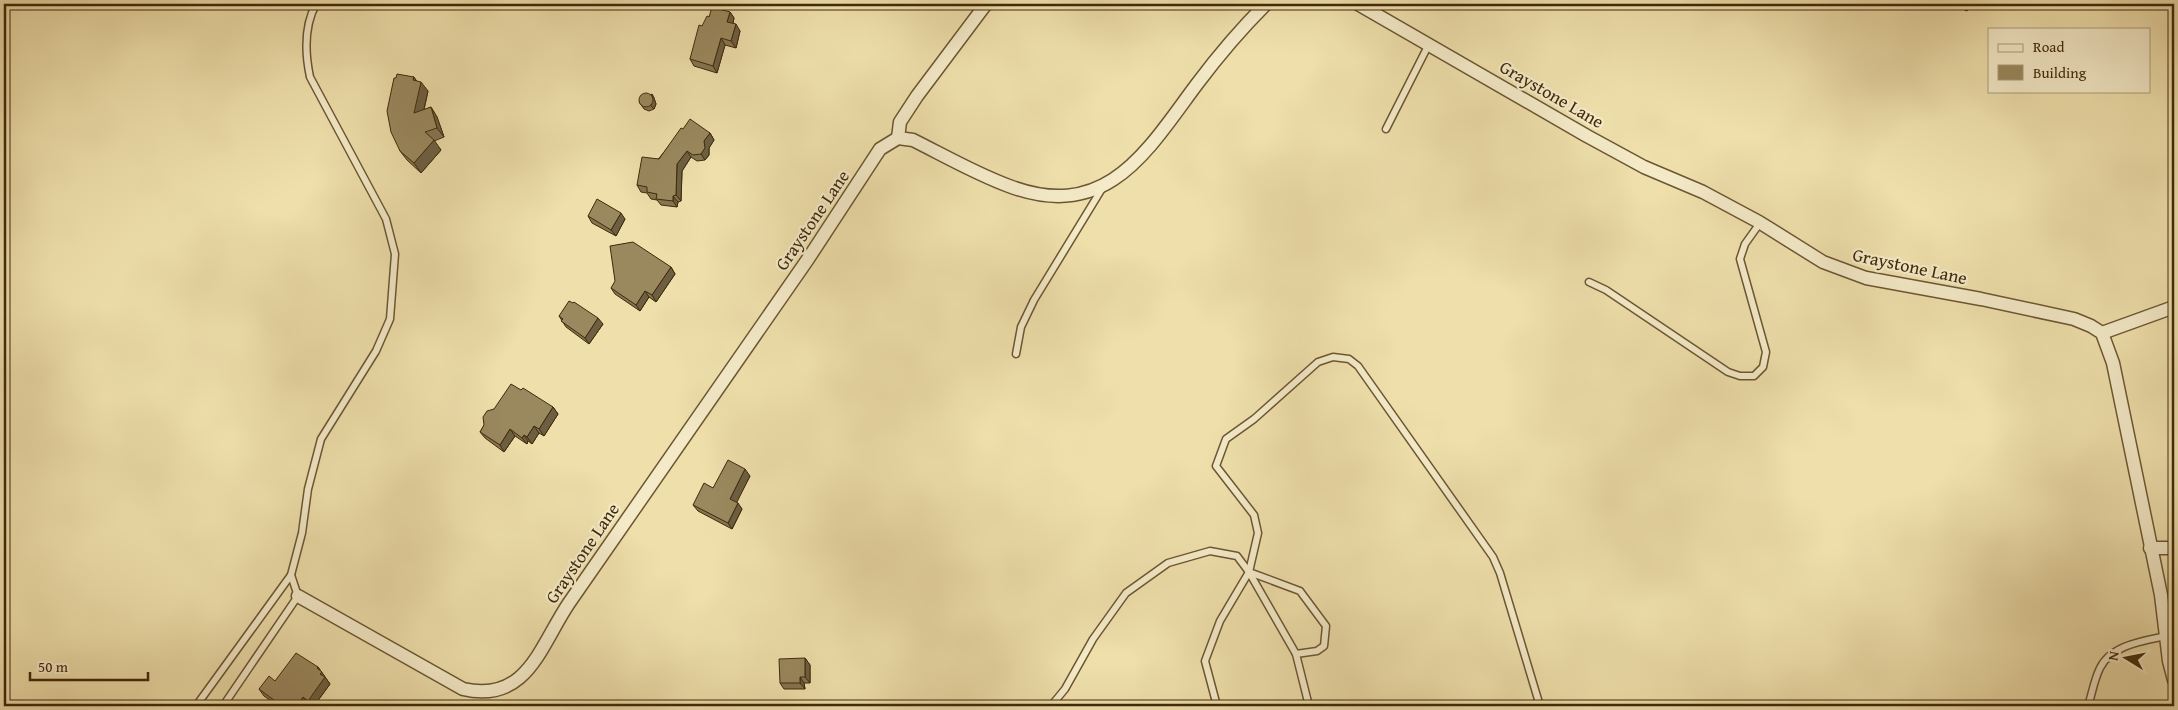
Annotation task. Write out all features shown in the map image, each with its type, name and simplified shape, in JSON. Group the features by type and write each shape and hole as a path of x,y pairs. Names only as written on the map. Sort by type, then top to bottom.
{"street":[{"path":"986,4 917,96 900,122 898,138 913,140 1010,186 1029,192 1049,195 1084,193 1104,186 1118,178 1147,151 1227,46 1266,4"},
{"name":"Graystone Lane","path":"1358,4 1644,167 1703,192 1760,223 1823,262 1866,278 1981,299 2074,319 2102,333"},
{"name":"Graystone Lane","path":"298,596 463,688 483,693 504,689 513,683 535,660 568,603 808,260 880,150 898,138"},
{"path":"2174,307 2102,333 2113,363 2161,595 2169,661 2174,680"},
{"path":"2150,548 2174,548"}],"lane":[{"path":"196,706 292,575 302,533 308,489 321,438 376,351 390,319 395,254 386,219 310,76 306,56 307,32 316,4"},
{"path":"1386,129 1429,44"},
{"path":"1016,354 1021,327 1034,300 1104,186"},
{"path":"1589,282 1606,290 1728,372 1740,376 1754,376 1763,367 1766,352 1740,259 1743,248 1760,223"},
{"path":"1217,706 1205,661 1220,621 1249,572 1258,533 1254,515 1216,466 1226,440 1254,419 1318,362 1333,357 1349,359 1358,366 1493,557 1500,573 1540,706"},
{"path":"1051,706 1065,689 1093,639 1126,593 1168,563 1210,551 1236,556 1249,572 1296,654 1309,706"},
{"path":"1249,572 1300,591 1326,626 1324,646 1317,650 1296,654"},
{"path":"222,706 298,596 292,575"},
{"path":"2088,706 2100,667 2114,652 2134,643 2166,636"}],"building":[{"path":"712,7 730,12 727,22 736,24 731,41 721,38 713,66 690,59 699,25 702,26 707,16 709,17"},
{"path":"397,74 414,77 413,80 421,82 414,113 431,107 437,128 425,132 434,140 414,163 400,151 391,132 387,111 394,78 396,78"},
{"path":"643,93 649,93 653,100 649,107 643,107 639,103 639,97"},
{"path":"690,119 710,133 704,141 705,148 701,154 693,155 687,151 677,164 676,195 673,196 673,201 656,199 657,194 647,192 647,187 637,185 642,157 659,159 681,128 683,129"},
{"path":"597,199 621,213 611,230 588,216"},
{"path":"633,242 671,267 652,295 645,291 636,305 611,288 615,281 610,246"},
{"path":"569,301 574,302 598,318 585,338 561,321 563,319 559,316"},
{"path":"511,384 521,390 523,388 553,407 539,429 534,426 527,437 524,435 522,438 510,429 500,445 480,432 484,425 483,417 487,411 494,409"},
{"path":"728,460 745,469 730,499 738,503 728,523 693,505 704,483 713,488"},
{"path":"296,653 318,667 322,672 320,674 325,677 308,701 303,697 297,706 282,706 259,689 269,676 275,681"},
{"path":"805,658 805,677 800,677 800,683 780,683 779,659"}]}
